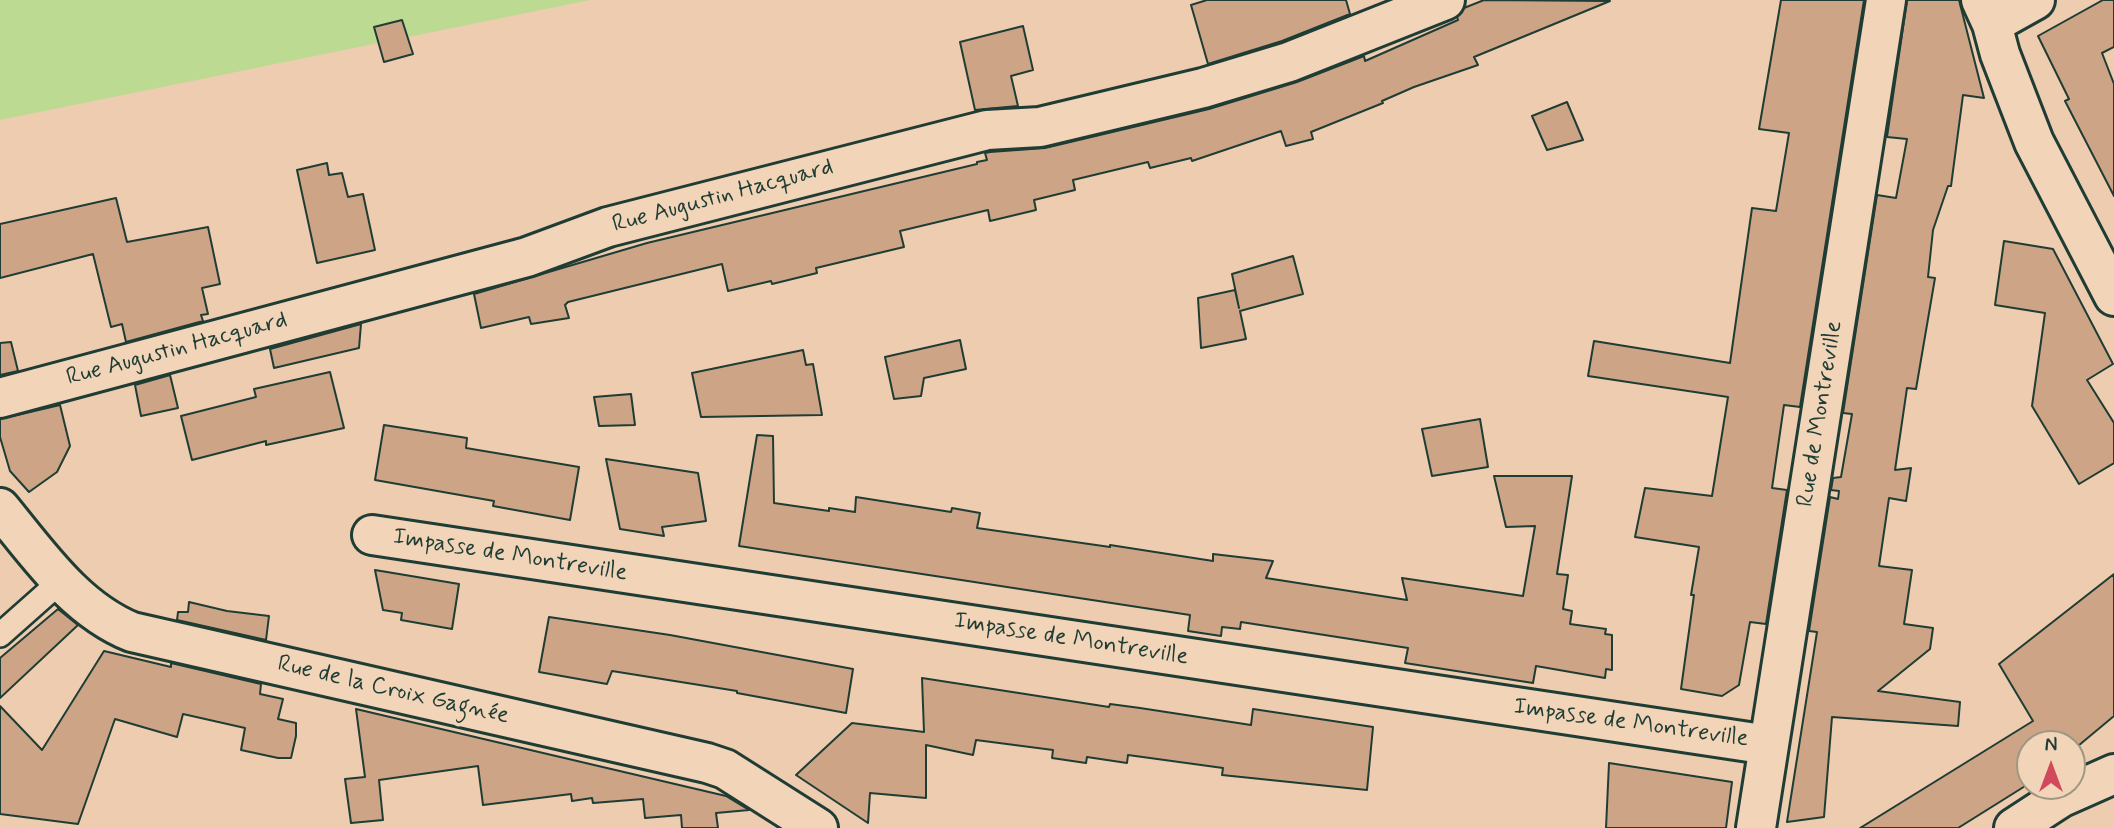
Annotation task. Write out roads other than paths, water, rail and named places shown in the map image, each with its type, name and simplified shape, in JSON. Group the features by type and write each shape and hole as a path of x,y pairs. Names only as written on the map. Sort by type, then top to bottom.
{"street":[{"name":"Rue Augustin Hacquard","path":"0,398 527,257 634,220 987,130 1041,127 1203,88 1289,62 1445,0"},
{"name":"Rue de Montreville","path":"1756,828 1886,0"},
{"path":"2035,0 1987,12 2034,142 2114,296"},
{"name":"Rue de la Croix Gagnée","path":"0,508 62,580 94,612 110,623 132,632 707,763 725,769 818,828"},
{"name":"Impasse de Montreville","path":"372,535 1769,745"},
{"path":"2086,773 2114,746"},
{"path":"2086,786 2114,774"},
{"path":"2014,828 2057,800"}],"lane":[{"path":"0,635 62,580"}]}
